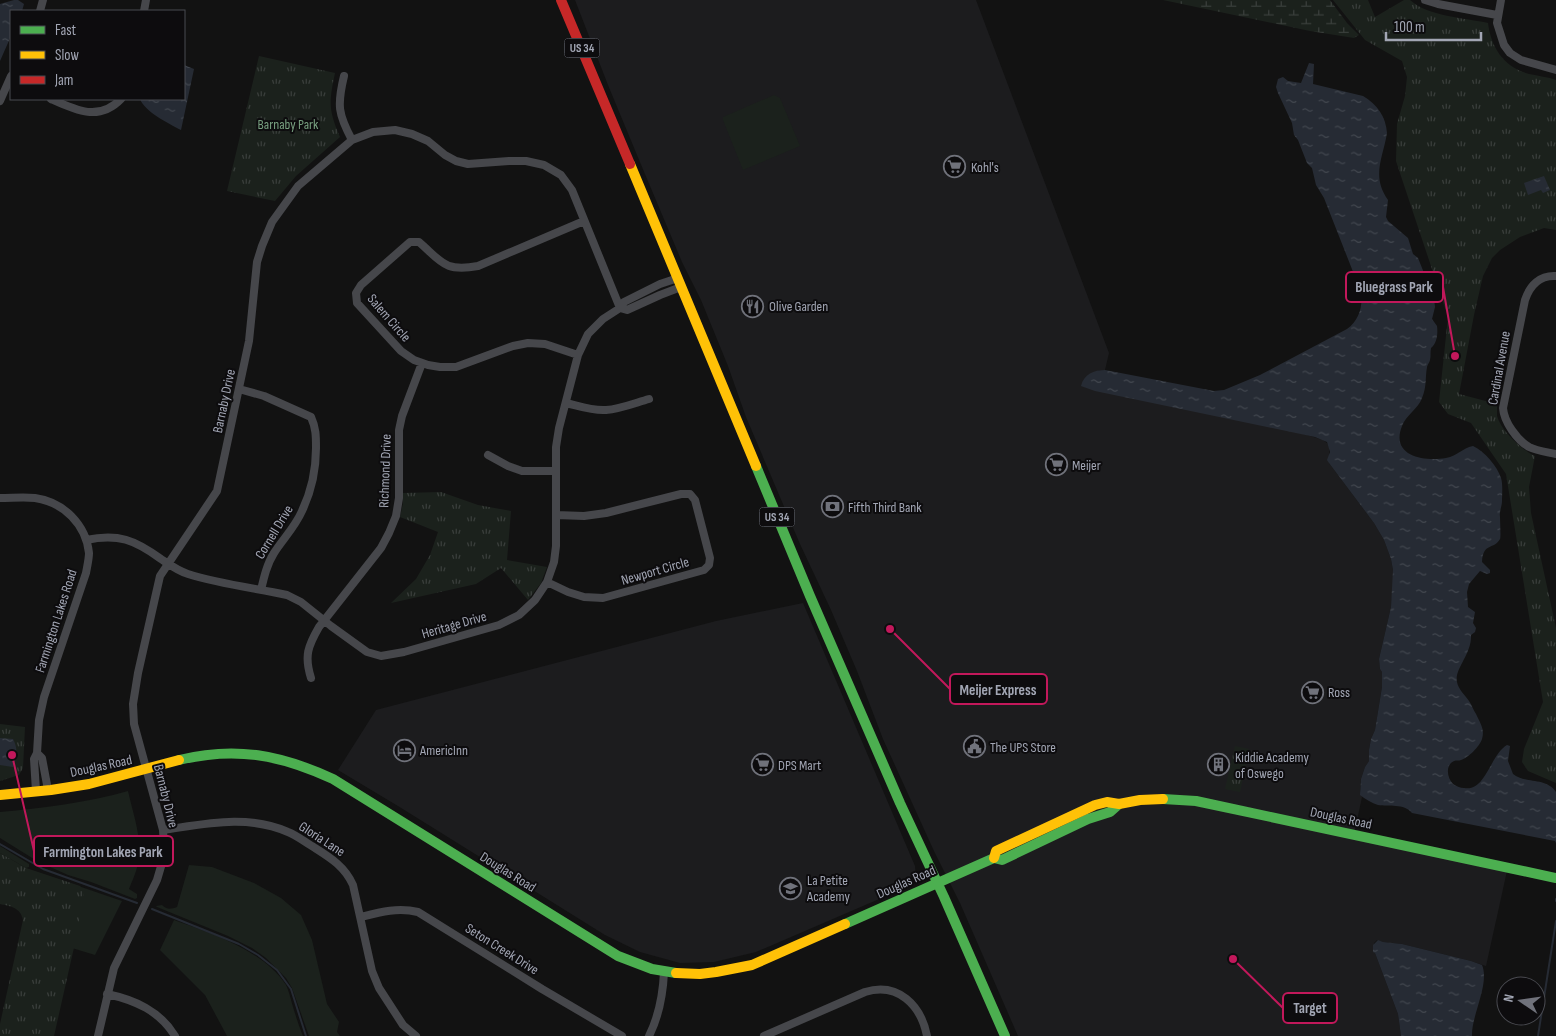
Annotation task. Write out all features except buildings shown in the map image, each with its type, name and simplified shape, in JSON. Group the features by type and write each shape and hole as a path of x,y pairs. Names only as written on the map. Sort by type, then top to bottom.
{"street":[{"name":"US 34","path":"561,0 804,580 900,803 1005,1036"},
{"path":"1425,0 1497,16"},
{"path":"1501,0 1497,23 1504,46 1521,60 1556,70"},
{"path":"344,76 339,108 343,124 352,140"},
{"path":"0,101 10,81"},
{"path":"53,100 77,110 91,112 113,107 120,100"},
{"name":"Barnaby Drive","path":"98,1036 114,968 157,880 162,863 164,847 162,830 134,724 134,697 157,588 160,576 217,491 250,335 257,262 272,222 298,186 352,140 373,132 395,130 412,134 428,140 445,155 456,161 468,164 526,161 544,165 561,175 572,190 620,308"},
{"name":"Salem Circle","path":"578,355 545,344 528,343 513,346 456,367 440,367 422,363 401,352 357,303 356,293 362,284 410,242 419,242 439,261 449,266 464,268 478,266 584,221"},
{"name":"Cardinal Avenue","path":"1556,276 1550,275 1541,278 1528,292 1503,408 1506,422 1524,444 1536,450 1556,454"},
{"name":"Heritage Drive","path":"86,540 100,537 127,539 142,545 168,564 186,574 286,595 301,602 367,652 381,656 499,625 524,611 535,600 546,582 554,562 556,448 578,355 588,334 603,319 620,308 627,310 660,295 679,283"},
{"name":"Richmond Drive","path":"311,678 307,664 311,640 381,548 396,516 399,498 399,430 402,416 422,363"},
{"name":"Cornell Drive","path":"239,389 264,396 311,417 316,427 316,458 310,489 302,511 273,554 261,590"},
{"path":"566,403 590,409 604,410 649,399"},
{"path":"488,455 522,471 556,471"},
{"name":"Newport Circle","path":"546,582 584,597 603,598 704,570 710,565 710,558 695,500 690,494 682,494 606,514 584,516 556,515"},
{"name":"Farmington Lakes Road","path":"0,498 36,498 65,510 75,520 86,540 89,555 86,573 44,697 39,720 37,754 34,759 36,791"},
{"name":"Douglas Road","path":"0,795 101,782 198,756 228,752 268,756 302,765 333,779 613,954 631,962 664,972 692,975 726,972 752,965 994,858 1002,860 1077,824 1110,812 1119,804 1162,799 1196,801 1556,878"},
{"name":"Farmington Lakes Road","path":"37,754 42,758 48,790"},
{"name":"Gloria Lane","path":"162,830 222,822 241,821 261,824 286,831 328,856 343,868 349,875 353,885 372,971 378,988 403,1025 416,1036"},
{"name":"Seton Creek Drive","path":"361,917 392,910 418,912 622,1036"},
{"path":"649,1036 654,1027 660,1005 664,972"},
{"path":"764,1036 865,992 882,989 896,992 918,1010 927,1036"},
{"path":"108,994 128,999 153,1011 166,1022 176,1036"}],"shaded area":[{"path":"575,0 976,0 1109,353 1105,370 1098,370 1323,440 1329,447 1329,463 1374,523 1384,540 1393,570 1391,607 1379,659 1382,672 1382,687 1375,730 1371,739 1369,761 1361,779 1360,791 1362,797 1353,839 1507,871 1486,966 1402,944 1377,940 1374,943 1375,953 1398,1014 1401,1036 1018,1036 960,903 883,739 857,671 746,417 728,366 701,300 682,262 637,155"},
{"path":"803,603 915,866 916,877 907,887 756,952 714,962 680,963 640,952 605,935 338,770 376,710 716,621"}],"green space":[{"path":"1163,0 1330,0 1347,23 1359,35 1354,38 1310,31"},
{"path":"1333,0 1368,0 1375,17 1404,0 1410,0 1426,10 1436,13 1488,23 1492,41 1500,55 1512,67 1529,74 1556,80 1556,230 1544,228 1520,237 1500,250 1492,258 1483,276 1459,394 1497,404 1499,422 1507,434 1518,445 1535,456 1529,487 1531,513 1556,628 1556,783 1528,771 1522,762 1524,749 1543,702 1506,474 1471,423 1448,414 1439,402 1448,317 1396,161 1397,124 1405,96 1407,77 1402,61 1365,40"},
{"name":"Barnaby Park","path":"259,56 335,73 331,105 333,120 340,137 296,176 275,201 227,191"},
{"path":"774,95 780,98 800,146 743,170 723,117"},
{"path":"441,492 478,505 511,511 507,560 547,567 541,583 528,600 501,568 476,584 391,603 416,579 430,555 438,532 400,517 403,493"},
{"path":"0,724 25,727 23,768 19,775 0,781"},
{"path":"1235,746 1249,749 1240,792 1225,789"},
{"path":"128,791 137,827 139,845 138,864 129,889 137,894 135,899 68,875 37,861 0,838 0,812 96,799"},
{"path":"0,846 29,864 29,867 26,868 0,853"},
{"path":"0,853 26,868 80,886 84,891 75,943 54,1036 0,1036 0,1024 23,920 18,910 0,904"},
{"path":"189,865 212,867 254,883 281,898 301,915 312,940 327,1004 339,1022 337,1032 340,1036 309,1036 292,988 286,978 266,958 252,948 156,906 162,905 169,909 177,907"},
{"path":"61,880 122,901 95,955 72,948"},
{"path":"174,920 235,944 264,962 286,985 303,1036 227,1036 205,995 160,950"}],"water":[{"path":"18,0 24,4 22,10 10,10 10,38 0,61 0,4"},
{"path":"1309,63 1314,64 1313,84 1363,96 1373,103 1383,116 1387,133 1379,175 1380,183 1388,200 1386,217 1388,221 1408,238 1413,254 1418,258 1434,298 1435,307 1432,319 1437,326 1437,338 1431,348 1424,394 1402,426 1401,444 1411,455 1428,459 1450,457 1473,446 1490,460 1502,480 1500,538 1498,542 1484,552 1482,562 1490,570 1490,573 1487,574 1480,571 1469,584 1467,592 1468,607 1475,612 1473,623 1476,628 1475,632 1471,635 1469,649 1457,677 1459,687 1480,723 1483,735 1479,745 1470,754 1464,759 1449,765 1448,775 1453,784 1463,788 1471,788 1483,779 1501,750 1507,745 1510,746 1508,761 1513,774 1523,779 1547,784 1556,792 1556,843 1555,841 1412,813 1401,807 1378,805 1360,795 1361,779 1369,761 1369,750 1375,730 1382,687 1382,672 1379,659 1391,607 1393,570 1384,540 1374,523 1327,460 1330,452 1327,442 1315,437 1095,391 1081,386 1084,378 1090,373 1105,370 1214,391 1224,390 1260,375 1347,329 1355,322 1361,308 1361,292 1324,198 1316,185 1312,168 1307,163 1298,140 1294,135 1292,123 1276,87 1278,79 1283,77 1288,81 1301,83"},
{"path":"185,65 194,69 181,130 152,113 141,100 185,100"},
{"path":"1544,176 1550,190 1543,193 1541,190 1528,195 1524,183"},
{"path":"0,738 13,739 15,742 16,753 13,767 0,765"},
{"path":"1378,940 1402,944 1482,965 1484,981 1472,1028 1472,1036 1401,1036 1398,1014 1373,952 1373,945"}],"waterway":[{"path":"0,844 43,869 137,903"},
{"path":"152,909 239,944 258,955 277,970 291,989 306,1036"},
{"path":"1538,1036 1556,921"}],"traffic: fast":[{"path":"756,466 900,803 1005,1036"},
{"path":"179,760 220,754 258,755 295,764 333,779 618,956 652,969 676,973"},
{"path":"1163,799 1196,801 1556,878"},
{"path":"845,924 994,858 1002,860 1088,819 1110,812 1119,804"}],"traffic: slow":[{"path":"630,164 756,466"},
{"path":"0,795 89,784 179,760"},
{"path":"994,858 996,851 1095,805 1107,802 1119,804 1140,800 1163,799"},
{"path":"676,973 700,974 752,965 845,924"}],"traffic: jam":[{"path":"561,0 630,164"}],"place":[{"name":"Kohl's","path":"955,167"},
{"name":"Olive Garden","path":"753,306"},
{"name":"Bluegrass Park","path":"1455,356"},
{"name":"Meijer","path":"1056,465"},
{"name":"Fifth Third Bank","path":"832,507"},
{"name":"Meijer Express","path":"890,629"},
{"name":"Ross","path":"1312,692"},
{"name":"The UPS Store","path":"974,747"},
{"name":"AmericInn","path":"404,750"},
{"name":"Farmington Lakes Park","path":"12,755"},
{"name":"DPS Mart","path":"762,765"},
{"name":"Kiddie Academy of Oswego","path":"1219,765"},
{"name":"La Petite Academy","path":"791,888"},
{"name":"Target","path":"1233,959"}]}
